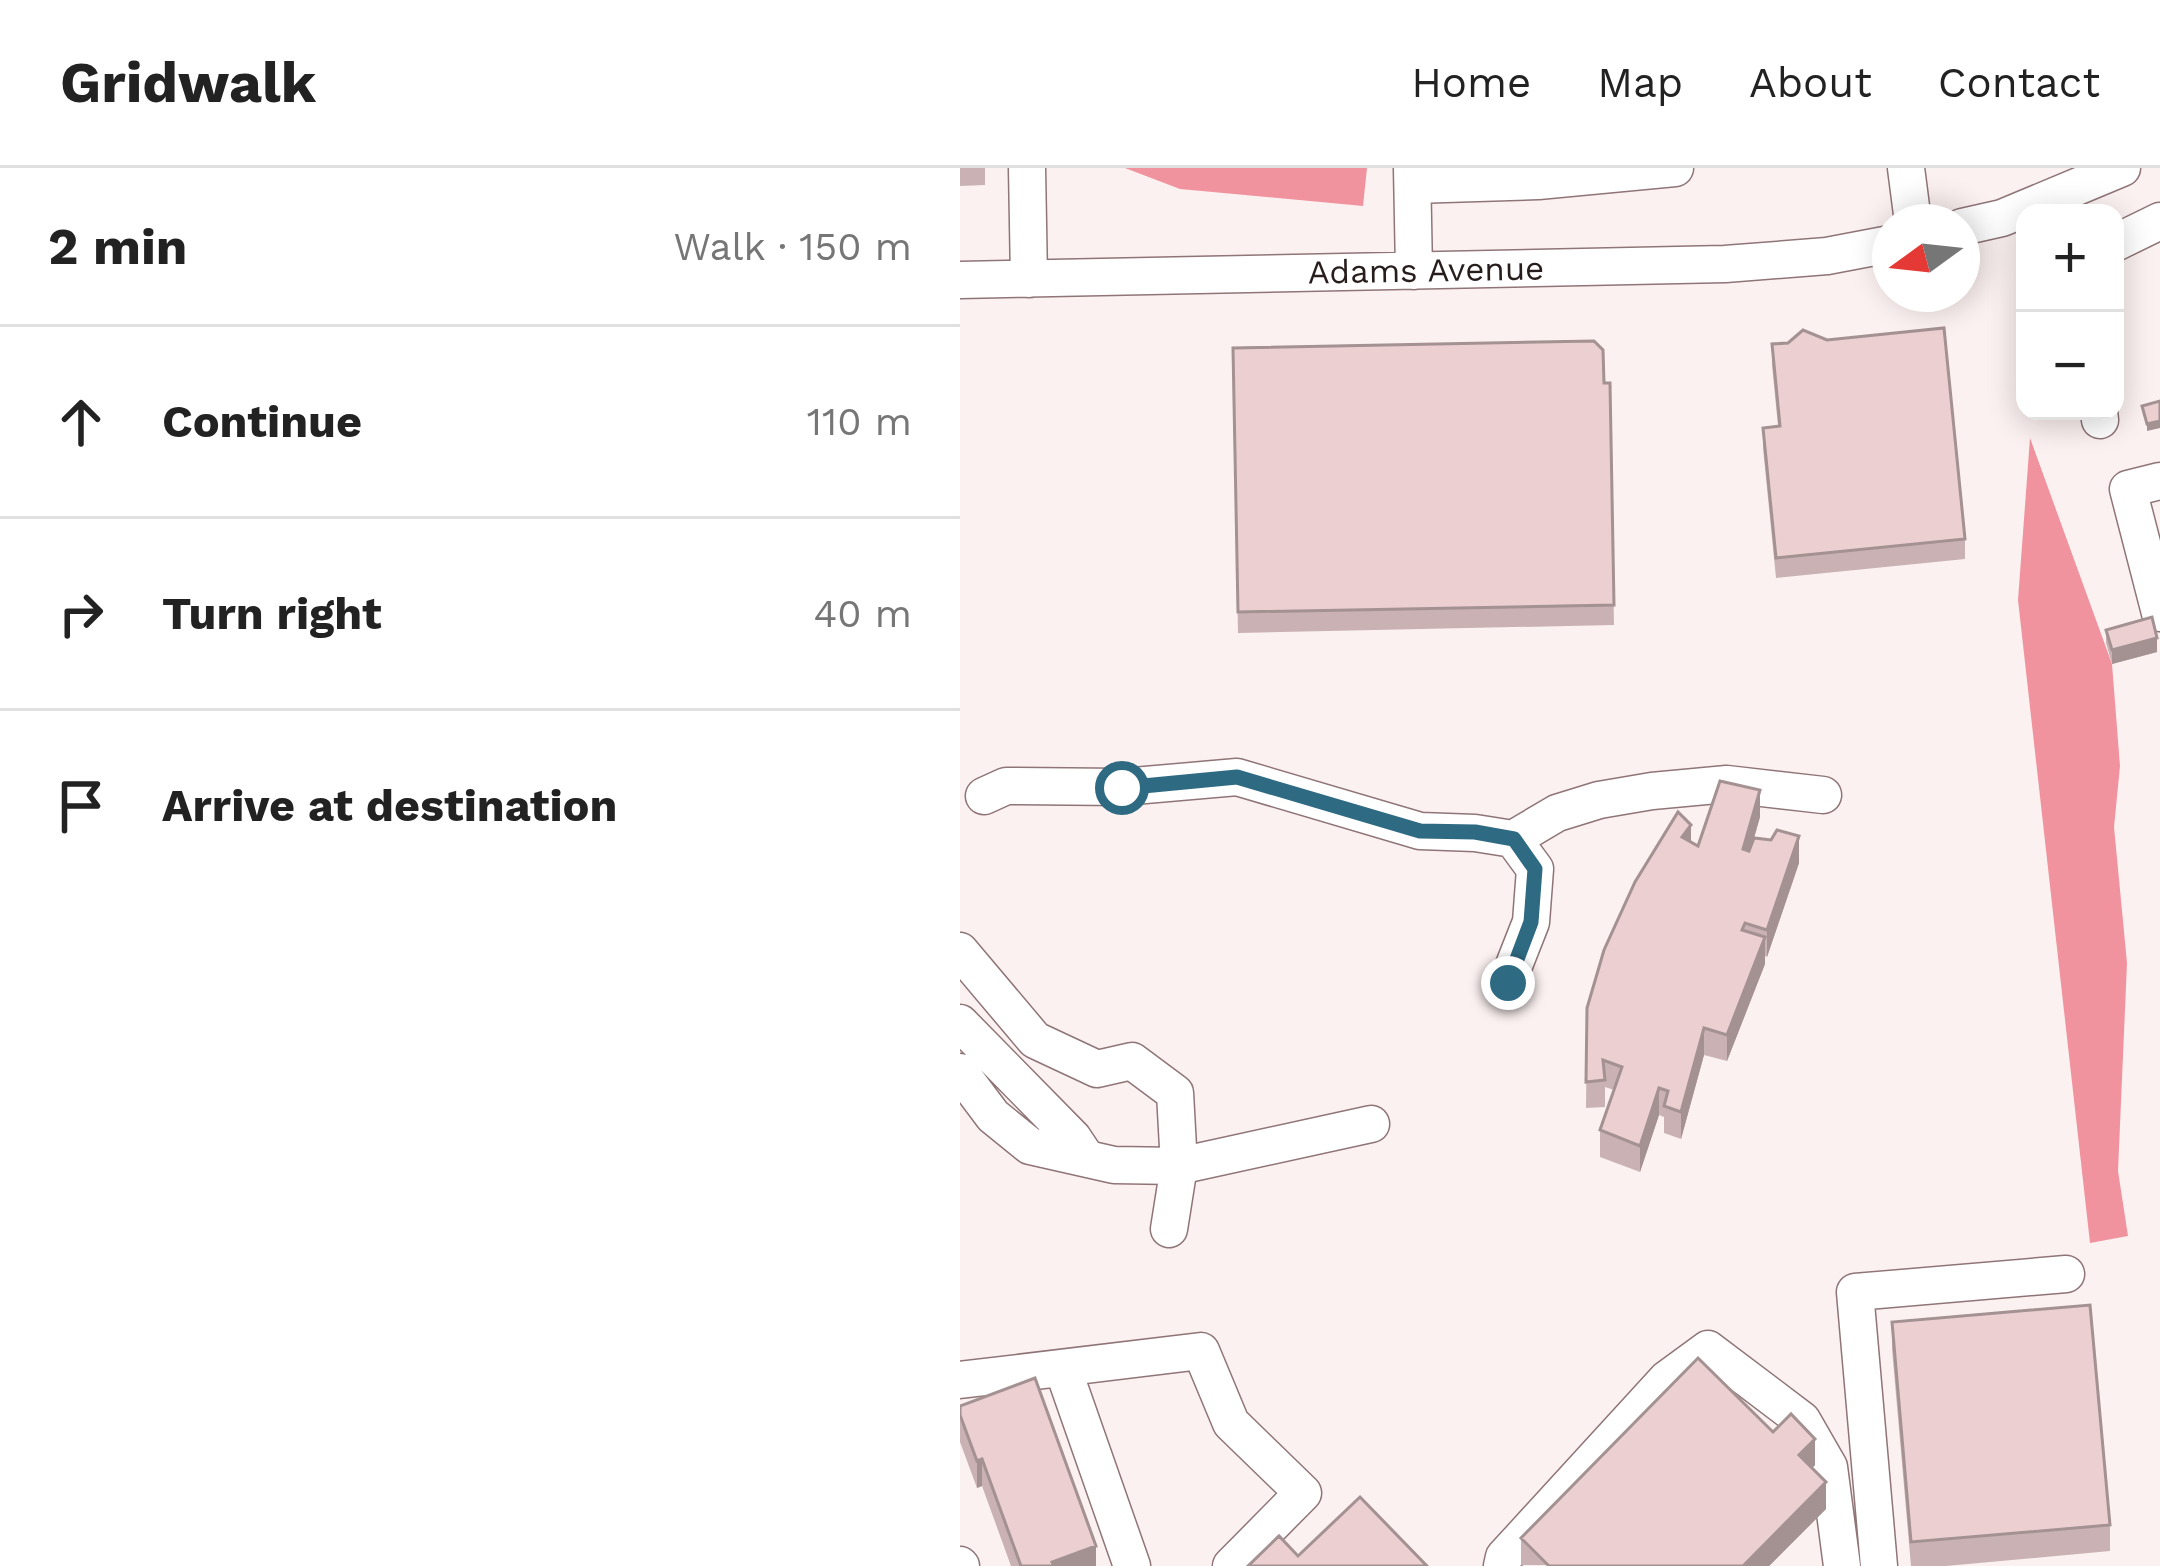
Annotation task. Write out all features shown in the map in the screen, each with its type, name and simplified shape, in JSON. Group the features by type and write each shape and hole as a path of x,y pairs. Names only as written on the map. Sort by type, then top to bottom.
{"street":[{"path":"1028,168 1029,279"},
{"path":"1414,271 1412,177 1538,181 1675,168"},
{"path":"1906,168 1911,204"},
{"path":"1980,223 2002,218 2051,183 2122,168"},
{"path":"2124,239 2160,221"},
{"name":"Adams Avenue","path":"960,280 1725,264 1872,247"},
{"path":"2160,481 2128,489 2160,613"},
{"path":"984,796 1006,786 1122,788 1237,777 1420,831 1475,832 1514,839 1557,813 1652,791 1727,784 1823,795"},
{"path":"1508,983 1531,922 1535,869 1514,839"},
{"path":"960,951 1035,1040 1097,1070 1132,1061 1175,1093 1179,1166 1169,1229"},
{"path":"960,1023 1085,1156"},
{"path":"960,1036 989,1088 1010,1113 1085,1156"},
{"path":"960,1072 993,1116 1030,1146 1114,1165 1179,1166 1371,1124"},
{"path":"1879,1566 1856,1292 2066,1274"},
{"path":"1502,1566 1504,1558 1667,1379 1708,1349 1802,1420 1829,1467 1842,1566"},
{"path":"960,1380 1201,1351 1231,1423 1303,1493 1231,1566"},
{"path":"1063,1370 1132,1566"}],"shaded area":[{"path":"1125,168 1367,168 1363,206 1180,189"},
{"path":"2030,438 2112,664 2120,766 2114,827 2127,963 2118,1171 2128,1236 2090,1243 2018,600"}],"building":[{"path":"1944,328 1965,539 1776,558 1763,428 1780,426 1772,344 1788,343 1803,330 1827,340"},
{"path":"1594,341 1603,350 1604,383 1610,383 1614,605 1238,612 1233,348"},
{"path":"2160,401 2160,421 2147,424 2142,406"},
{"path":"2152,617 2157,638 2112,650 2106,630"},
{"path":"1720,781 1760,790 1743,849 1749,851 1754,838 1771,840 1777,830 1799,836 1767,930 1745,923 1742,930 1765,937 1727,1035 1704,1028 1681,1112 1664,1106 1668,1091 1659,1088 1640,1146 1600,1130 1622,1067 1603,1060 1605,1080 1586,1082 1587,1008 1604,950 1635,882 1678,812 1691,825 1682,837 1698,846"},
{"path":"2090,1305 2110,1525 1911,1542 1892,1322"},
{"path":"1698,1358 1773,1432 1791,1414 1815,1439 1799,1455 1826,1482 1743,1566 1549,1566 1521,1538"},
{"path":"1035,1378 1096,1546 1052,1562 1054,1566 1021,1566 982,1459 977,1461 960,1415 960,1406"},
{"path":"1360,1497 1427,1566 1248,1566 1279,1536 1298,1556"}],"route":[{"path":"1122,788 1237,777 1420,831 1475,832 1514,839 1535,869 1531,922 1508,983"}]}
